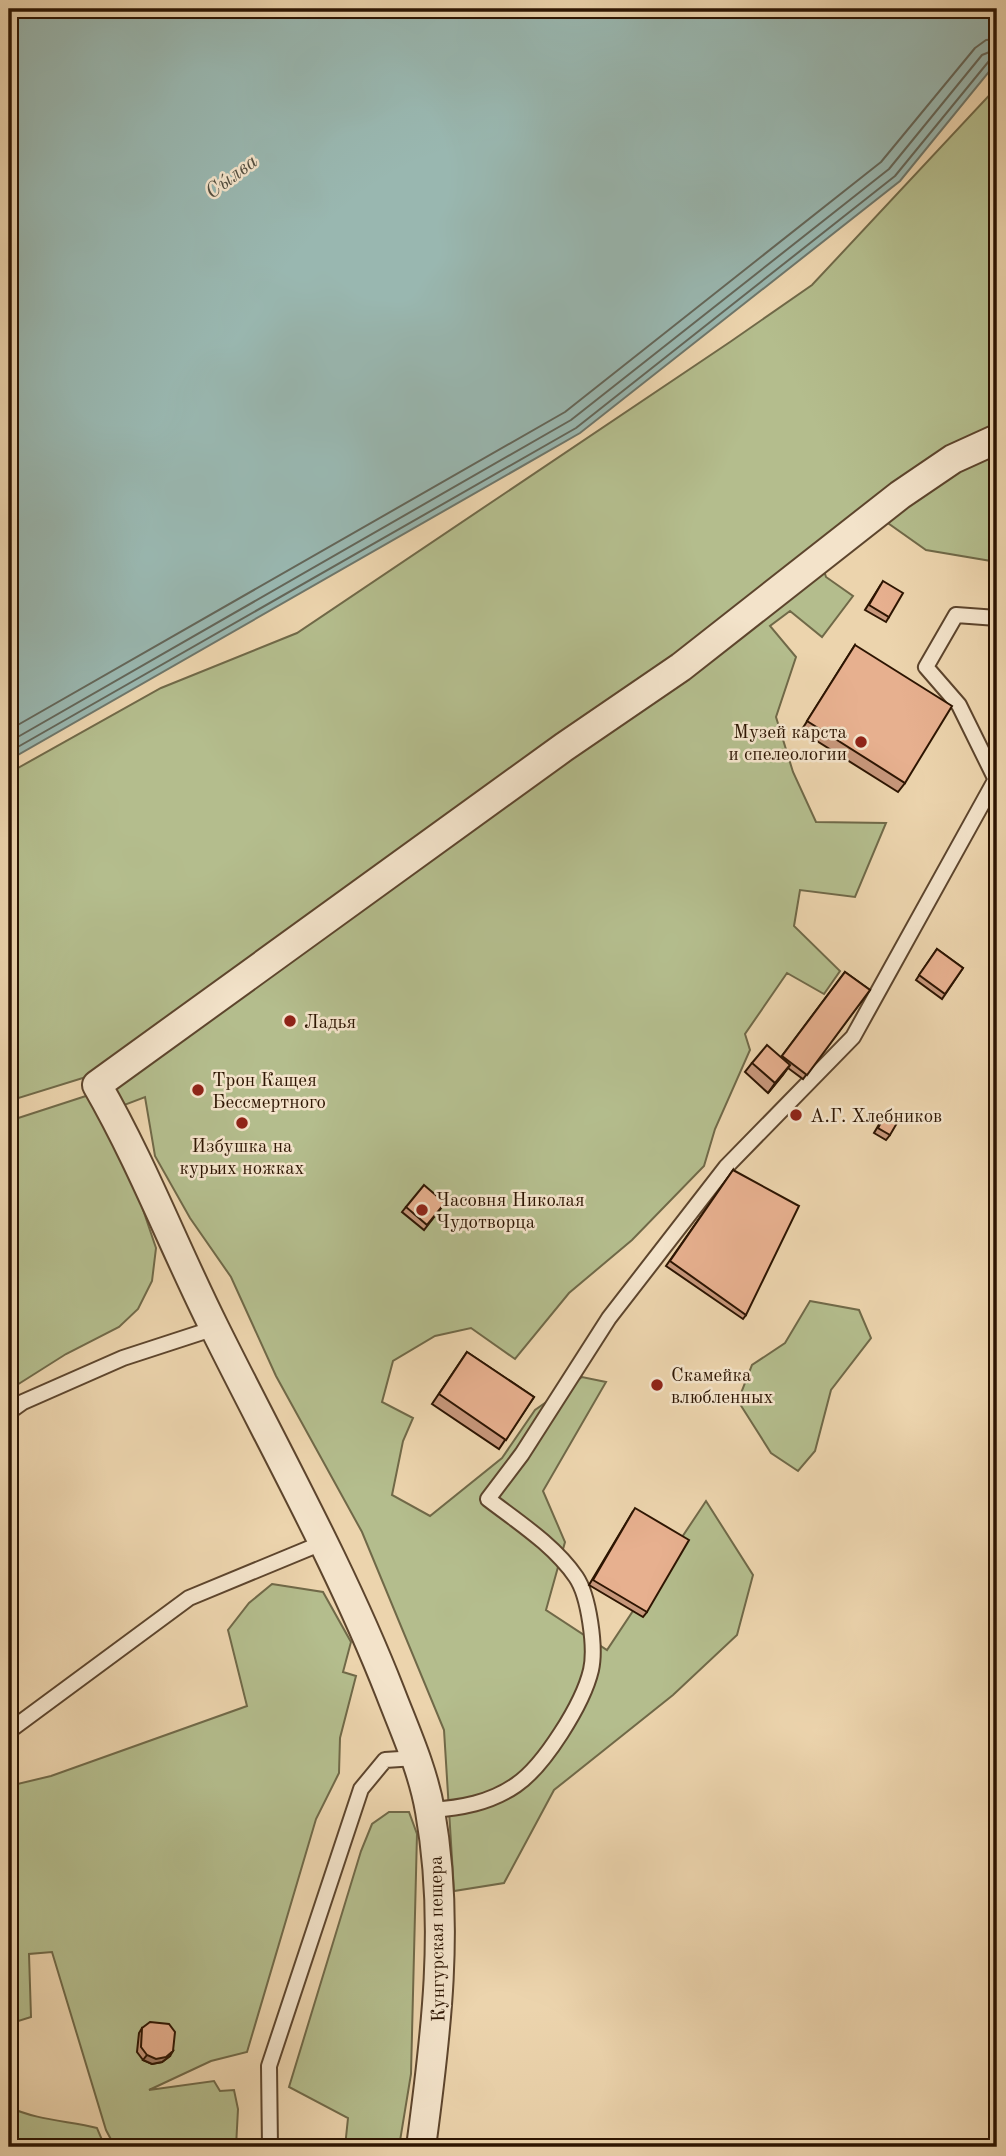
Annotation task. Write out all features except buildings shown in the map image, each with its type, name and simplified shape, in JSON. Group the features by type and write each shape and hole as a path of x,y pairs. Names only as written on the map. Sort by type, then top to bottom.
{"street":[{"name":"Кунгурская пещера","path":"421,2147 437,2028 439,1884 430,1810 416,1758 370,1641 215,1328 127,1136 97,1085 564,747 681,667 900,495 953,459 997,439"}],"lane":[{"path":"430,1810 467,1808 517,1785 556,1745 591,1670 590,1615 576,1578 539,1538 488,1499 522,1454 609,1318 726,1167 853,1037 997,778 959,705 926,667 956,615 997,618"},
{"path":"9,1412 23,1402 123,1357 215,1328"},
{"path":"9,1731 189,1598 322,1543"},
{"path":"270,2147 269,2066 361,1789 385,1760 416,1758"}],"green space":[{"path":"997,87 997,562 926,550 875,514 820,558 826,577 853,596 822,637 790,611 770,626 796,657 776,717 793,772 816,822 886,823 855,897 800,890 794,926 840,971 824,994 787,973 745,1034 750,1050 715,1129 704,1166 632,1240 569,1293 515,1359 471,1328 435,1336 393,1361 382,1402 413,1418 403,1441 392,1495 430,1516 502,1458 535,1410 582,1377 606,1382 543,1491 565,1542 546,1610 607,1650 706,1501 753,1575 737,1635 673,1695 554,1790 504,1883 454,1891 444,1730 362,1532 276,1376 231,1277 190,1218 155,1156 145,1097 103,1113 111,1115 156,1248 152,1281 138,1309 119,1327 66,1354 9,1390 9,1121 89,1095 98,1108 86,1077 9,1101 9,773 161,688 297,633 730,342 812,285"},
{"path":"810,1301 859,1310 871,1338 831,1390 815,1451 798,1471 771,1453 738,1401 752,1365 785,1343"},
{"path":"272,1584 323,1592 351,1642 343,1672 356,1676 340,1738 339,1773 316,1819 247,2052 211,2061 149,2090 214,2081 220,2091 234,2090 238,2109 236,2147 115,2147 106,2130 52,1952 29,1954 31,2017 9,2024 9,1786 51,1776 247,1706 228,1630 249,1603"},
{"path":"389,1812 409,1812 417,1834 411,2074 399,2147 345,2147 348,2118 289,2087 361,1851 372,1824"},
{"path":"9,2107 41,2118 97,2128 105,2147 9,2147"}],"water":[{"name":"Сы́лва","path":"9,9 997,9 997,62 900,181 580,433 9,760"}],"place":[{"name":"Музей карста и спелеологии","path":"861,742"},
{"name":"Ладья","path":"290,1021"},
{"name":"Трон Кащея Бессмертного","path":"198,1090"},
{"name":"А.Г. Хлебников","path":"796,1115"},
{"name":"Избушка на курьих ножках","path":"242,1123"},
{"name":"Часовня Николая Чудотворца","path":"422,1210"},
{"name":"Скамейка влюбленных","path":"657,1385"}]}
